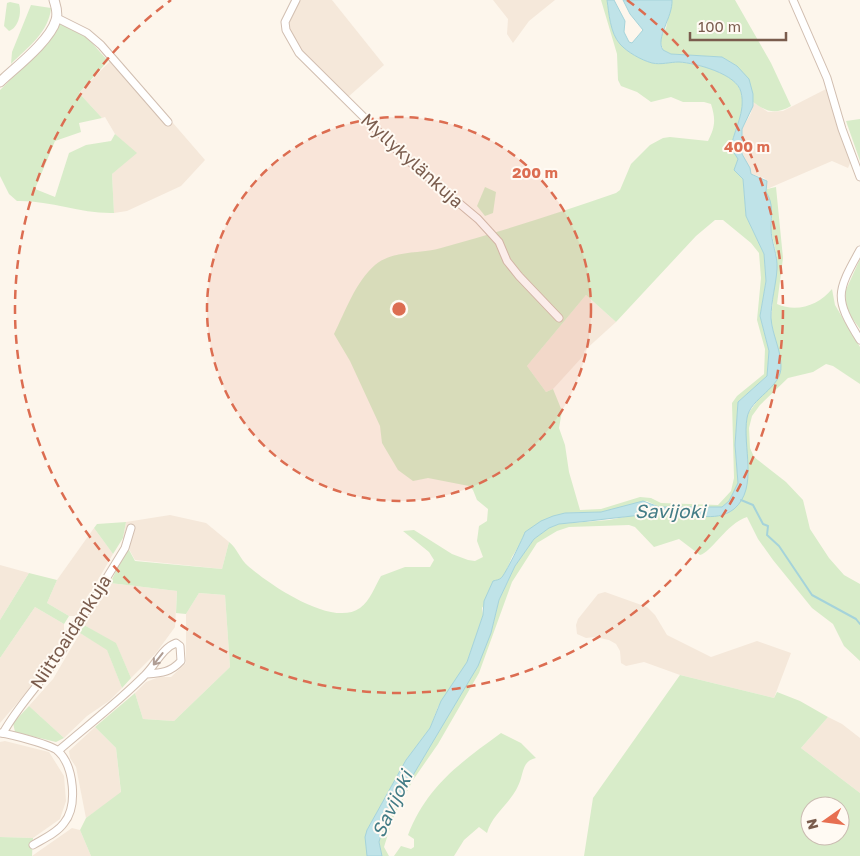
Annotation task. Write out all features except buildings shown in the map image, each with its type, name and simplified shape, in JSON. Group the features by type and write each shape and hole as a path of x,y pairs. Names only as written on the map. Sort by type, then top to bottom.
{"street":[{"path":"0,82 33,51 48,33 57,18 54,0"},
{"name":"Myllykylänkuja","path":"296,0 286,22 286,30 299,53 404,157 478,219 499,242 507,261 519,276 559,318"},
{"path":"793,0 827,78 842,130 860,177"},
{"path":"57,18 87,33 101,46 168,122"},
{"path":"860,250 841,291 842,310 860,340"},
{"name":"Niittoaidankuja","path":"1,733 63,650 73,626 82,618 124,548 131,528"},
{"path":"58,751 121,700 147,674 169,645 176,643 180,646 181,661 175,668 167,672 147,674"},
{"path":"1,733 50,746 58,751 64,760 72,788 69,814 57,830 33,845"}],"shaded area":[{"path":"300,0 332,0 384,65 348,97 296,45 289,30 289,23"},
{"path":"493,0 555,0 529,21 513,43 507,34 508,19"},
{"path":"115,56 205,160 181,186 127,211 114,213 112,174 136,153 115,134 105,117 102,118 79,93"},
{"path":"828,88 851,161 848,168 832,161 767,189 765,184 767,181 764,178 751,174 742,154 742,129 751,113 753,102 768,112 783,111"},
{"path":"586,295 616,322 584,351 584,355 553,389 546,392 527,366"},
{"path":"170,515 206,523 229,542 222,569 135,560 123,538 126,522"},
{"path":"94,528 113,554 77,616 69,616 47,603 57,580"},
{"path":"0,565 29,573 0,620"},
{"path":"110,583 177,591 175,627 156,653 131,678 116,644 84,625"},
{"path":"605,592 647,607 655,615 667,635 711,657 757,641 791,653 774,698 680,675 644,662 626,666 621,663 620,651 616,644 609,640 595,637 586,638 577,634 576,625 578,619 598,594"},
{"path":"199,593 225,595 230,667 174,721 143,719 135,693 146,682 159,677 171,677 186,663 186,614"},
{"path":"35,607 64,624 64,637 43,673 0,723 0,658"},
{"path":"80,633 107,649 122,688 109,701 87,716 64,738 29,706 53,679"},
{"path":"828,717 842,724 860,738 860,793 801,748"},
{"path":"95,727 116,748 121,793 86,818 76,767 70,758 69,751"},
{"path":"5,741 49,752 64,776 66,801 60,819 33,838 0,837 0,742"},
{"path":"72,828 80,830 91,856 32,856"}],"green space":[{"path":"601,0 607,0 610,23 614,34 630,53 652,63 679,62 705,67 732,80 741,92 742,107 732,148 738,159 735,170 743,179 746,216 764,254 766,281 760,316 769,351 767,376 738,402 735,445 738,483 729,501 722,507 659,507 647,501 601,512 565,513 525,536 512,557 505,574 482,608 483,615 467,662 438,707 430,728 406,760 367,830 367,856 91,856 80,830 86,818 121,792 116,748 95,727 135,693 143,719 174,721 230,667 225,595 199,593 186,614 176,613 177,591 110,583 128,548 135,561 222,569 229,542 248,566 285,592 318,608 348,613 364,605 381,576 405,567 430,567 434,560 429,552 403,531 414,530 452,554 468,560 475,561 483,557 477,541 479,526 487,521 488,509 477,500 469,486 428,478 413,481 398,470 382,443 380,426 350,361 334,334 362,279 382,260 463,242 616,193 620,190 631,164 650,145 663,138 708,141 714,123 711,104 683,102 671,97 651,102 637,92 621,86 618,80 617,54","holes":["715,220 723,220 751,243 759,253 761,278 757,320 765,349 764,374 737,396 732,403 734,478 731,491 718,505 661,503 651,498 640,497 601,509 580,510 569,472 565,445 559,428 562,411 553,389 546,392 527,366 586,295 616,322 696,236"]},
{"path":"672,0 735,0 771,63 791,106 780,111 771,111 753,102 753,94 737,66 722,57 671,54 663,50 660,39 666,28"},
{"path":"7,3 19,4 20,12 17,24 9,31 4,26"},
{"path":"31,5 51,8 49,17 37,39 11,64 12,52"},
{"path":"60,22 85,35 108,61 79,93 102,118 79,123 81,132 55,141 35,189 55,197 69,153 86,145 111,141 115,134 137,153 112,174 114,213 17,201 9,194 0,176 0,90 45,46"},
{"path":"860,119 860,161 846,121"},
{"path":"485,187 496,192 493,213 485,216 477,206"},
{"path":"776,187 783,258 777,304 792,308 807,306 827,295 832,289 835,305 860,347 860,384 833,366 826,364 813,372 788,378 760,405 752,416 749,428 750,448 754,457 786,482 803,500 810,529 829,558 844,575 860,584 860,661 844,646 833,624 812,608 773,560 758,539 747,517 732,525 705,553 700,555 679,539 654,547 635,527 629,525 569,527 557,531 537,543 512,582 479,673 438,744 413,780 393,818 384,847 389,856 382,856 379,842 384,824 443,724 491,633 499,600 515,566 534,539 549,528 559,524 609,520 634,515 668,513 714,516 725,514 748,465 745,432 747,415 763,393 779,377 781,367 771,320 777,257 771,230 772,212 765,192 767,189"},
{"path":"860,259 860,329 846,310 845,292"},
{"path":"126,522 123,538 113,554 94,528 97,524"},
{"path":"29,573 57,580 47,603 69,616 64,624 35,607 0,658 0,620"},
{"path":"84,625 116,643 131,678 122,688 107,650 80,633"},
{"path":"680,675 774,698 777,692 800,701 828,717 801,748 860,793 860,856 584,856 593,798"},
{"path":"29,706 64,738 56,742 15,732 13,723"},
{"path":"501,733 521,743 536,758 525,765 515,792 493,820 487,833 479,827 464,840 454,856 394,856 401,846 411,849 414,847 414,839 408,835 416,818 435,789 446,777"},
{"path":"0,837 33,838 32,856 0,856"}],"water":[{"name":"Savijoki","path":"607,0 614,0 625,21 624,32 629,42 632,43 643,30 630,14 623,0 672,0 672,7 661,40 663,50 671,54 722,57 737,66 749,79 753,94 753,106 742,129 742,154 750,168 751,174 767,181 766,192 771,205 771,233 777,264 771,318 781,360 780,374 777,381 749,411 746,429 748,478 742,500 734,509 719,516 710,517 668,513 559,524 549,528 534,539 515,566 499,600 491,633 478,666 384,824 379,842 382,856 367,856 365,837 367,830 406,760 430,728 441,701 467,662 483,615 484,601 493,581 500,579 506,571 525,532 541,521 553,516 565,513 601,512 643,501 659,507 722,507 729,501 738,483 735,445 738,402 767,376 769,351 760,316 766,281 764,254 746,216 743,179 734,170 738,159 731,148 741,113 741,92 732,80 705,67 679,62 652,63 630,53 620,44 614,34 610,23"}],"waterway":[{"path":"741,500 753,505 763,524 768,526 767,535 779,546 812,595 856,619 860,624"}]}
